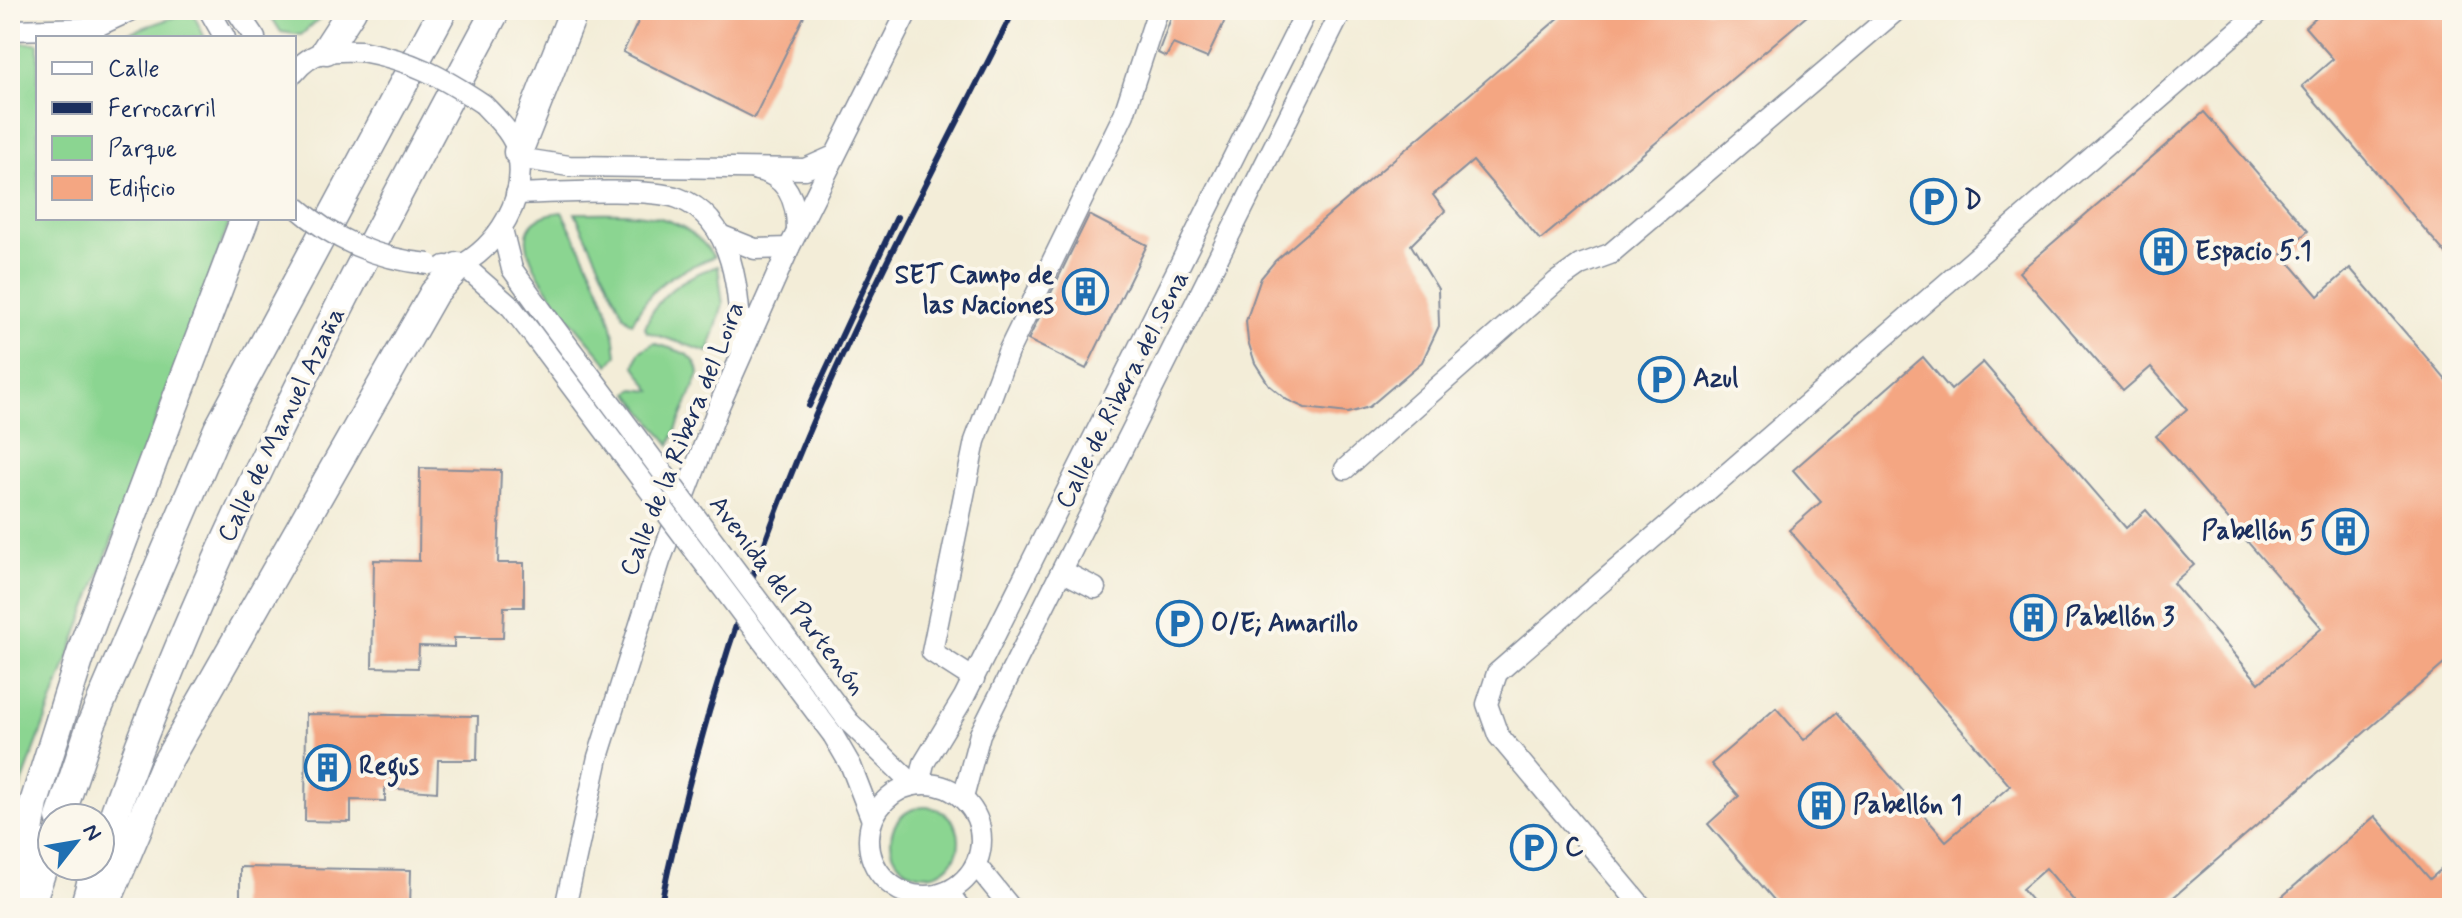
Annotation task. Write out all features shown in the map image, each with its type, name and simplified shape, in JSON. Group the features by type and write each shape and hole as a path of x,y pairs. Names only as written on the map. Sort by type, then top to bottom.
{"highway":[{"path":"305,60 352,10"},
{"name":"Calle de Manuel Azaña","path":"66,802 97,712 218,429 443,10"},
{"name":"Calle de Manuel Azaña","path":"116,811 175,651 290,402 496,10"},
{"path":"514,146 574,10"},
{"path":"15,908 34,803 85,641 210,302 244,220"},
{"path":"104,908 163,769 434,293 461,266"},
{"path":"29,908 38,882"},
{"path":"84,908 91,882"}],"street":[{"path":"10,30 93,28 132,10"},
{"path":"209,10 224,36"},
{"path":"236,10 254,36"},
{"name":"Calle de la Ribera del Loira","path":"565,908 598,757 660,561 741,353 834,156 908,10"},
{"path":"974,679 932,652 975,441 1008,352 1124,114 1158,10"},
{"name":"Calle de Ribera del Sena","path":"916,784 924,763 974,679 1307,10"},
{"name":"Calle de Ribera del Sena","path":"963,798 980,734 1342,10"},
{"path":"1345,469 1556,282 1580,265 1610,254 1897,10"},
{"path":"1643,908 1498,735 1487,704 1497,673 2262,10"},
{"path":"305,60 361,51 402,58 445,79 483,104 514,146 569,166 805,169 834,156"},
{"path":"296,207 317,225 350,244 392,261 461,266 502,229 513,210 516,194 514,146"},
{"path":"720,235 755,249 793,241 797,209 791,193 764,171 745,168"},
{"path":"516,194 569,192 677,198 696,209 720,235 736,286 741,353"},
{"name":"Avenida del Partenón","path":"502,229 512,269 548,319 849,722 916,784"},
{"name":"Avenida del Partenón","path":"461,266 511,307 833,735 851,766 872,820"},
{"path":"1062,571 1095,588"},
{"path":"916,784 942,786 963,798 974,812 981,830 981,848 976,865 944,901 918,896 897,899 875,865 869,849 872,820 884,801 916,784"},
{"path":"976,865 1011,908"}],"green space":[{"path":"267,10 329,10 301,35 281,32"},
{"path":"192,11 204,36 119,36"},
{"path":"10,43 36,43 36,220 230,220 10,816"},
{"path":"562,212 597,281 610,317 617,355 609,365 559,305 530,256 527,235 537,220"},
{"path":"575,213 634,214 670,221 701,241 714,257 657,288 632,323 624,316"},
{"path":"718,266 723,305 708,352 647,332 645,327 650,315 664,296 683,281"},
{"path":"654,343 689,356 694,360 699,374 670,445 629,393 634,389 652,391 635,366 639,352"},
{"path":"925,807 949,817 959,841 949,865 925,875 901,865 891,841 901,817"}],"building":[{"path":"644,10 807,10 754,118 623,52"},
{"path":"1174,10 1230,10 1207,58 1173,44 1166,57 1158,53"},
{"path":"1568,10 1814,10 1540,240 1473,161 1433,195 1445,211 1411,245 1438,289 1439,326 1422,362 1369,407 1348,413 1305,408 1287,400 1269,385 1255,363 1248,341 1246,321 1261,278 1275,261"},
{"path":"2324,10 2452,10 2452,261 2302,86 2333,59 2305,27"},
{"path":"2204,112 2308,231 2282,254 2318,296 2350,268 2452,387 2452,657 2161,908 2080,908 2046,868 2022,889 2038,908 1781,908 1708,824 1739,796 1711,764 1776,708 1804,740 1836,713 1946,841 2010,786 1789,530 1821,502 1793,470 1923,357 1951,390 1983,362 2126,528 2146,510 2194,565 2173,583 2259,683 2322,628 2156,436 2187,409 2151,367 2123,391 2019,272"},
{"name":"SET Campo de las Naciones","path":"1089,215 1147,245 1086,369 1028,340"},
{"path":"420,468 501,470 498,563 524,563 524,607 504,607 503,638 454,638 454,647 419,646 418,668 372,667 374,560 419,561"},
{"name":"Regus","path":"306,714 478,716 477,760 438,760 437,792 385,788 385,801 351,800 351,822 305,821"},
{"path":"2375,816 2430,879 2452,860 2452,908 2269,908"},
{"path":"240,867 411,870 410,908 240,908"}],"railway":[{"path":"660,908 702,736 776,512 822,400 875,287 1014,10"},
{"path":"809,406 897,217"}],"place":[{"name":"D","path":"1933,201"},
{"name":"Espacio 5.1","path":"2164,252"},
{"name":"SET Campo de las Naciones","path":"1085,291"},
{"name":"Azul","path":"1662,379"},
{"name":"Pabellón 5","path":"2346,532"},
{"name":"Pabellón 3","path":"2034,618"},
{"name":"O/E; Amarillo","path":"1180,624"},
{"name":"Regus","path":"328,767"},
{"name":"Pabellón 1","path":"1822,806"},
{"name":"C","path":"1534,848"}]}
